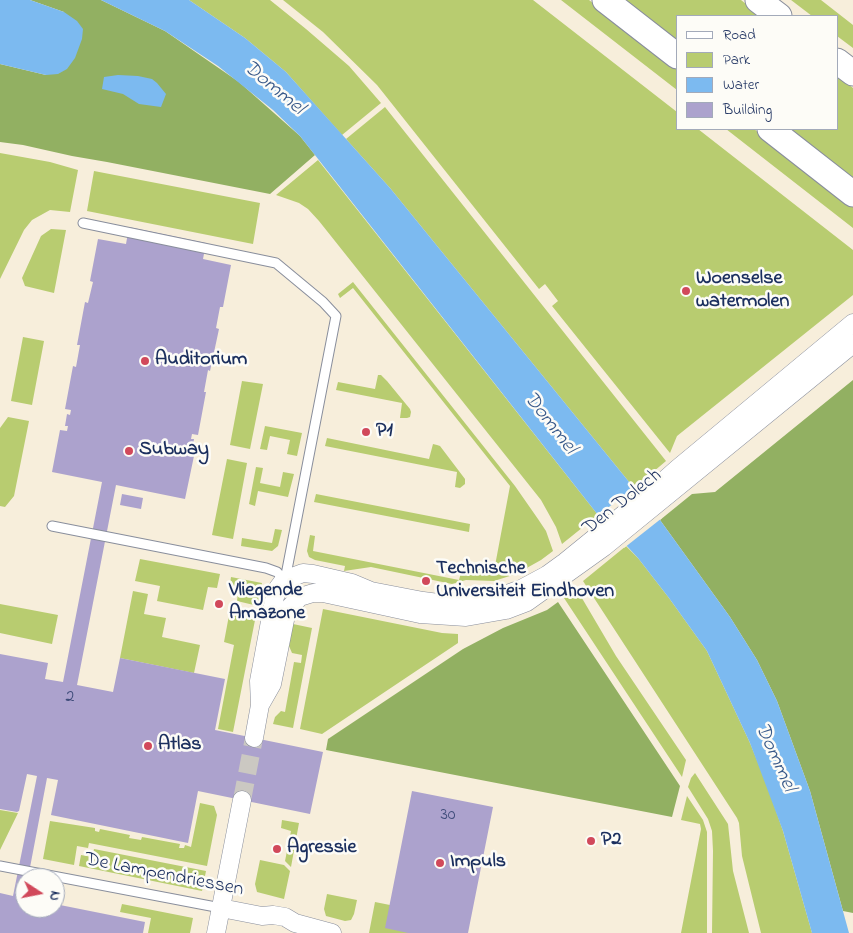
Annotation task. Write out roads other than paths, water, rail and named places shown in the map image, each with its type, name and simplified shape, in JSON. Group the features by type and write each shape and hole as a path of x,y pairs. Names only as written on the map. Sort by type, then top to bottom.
{"main road":[{"path":"605,0 676,55"},
{"path":"758,0 778,15"},
{"path":"838,62 853,73"},
{"path":"771,130 853,194"}],"street":[{"name":"Den Dolech","path":"652,499 677,469 853,323"},
{"name":"Den Dolech","path":"300,597 318,592 420,614 466,617 486,615 527,602 652,499 853,344"},
{"name":"Den Dolech","path":"284,580 303,573 352,583 373,582 447,594 499,597 521,590 600,541"},
{"path":"260,705 259,681 274,600 278,588 284,580"},
{"path":"254,738 260,705 272,684 286,615 290,607 300,597"},
{"path":"216,933 242,800"},
{"name":"De Lampendriessen","path":"221,908 262,916 272,922 284,925 295,923 332,933"}],"lane":[{"path":"83,223 276,262 323,302 336,316 284,580"},
{"path":"52,526 266,568 277,572 300,597"},
{"name":"De Lampendriessen","path":"0,866 221,908"}],"water":[{"path":"0,0 30,0 64,12 77,21 83,29 82,39 75,58 67,69 58,74 46,75 0,64"},
{"name":"Dommel","path":"101,0 189,0 245,38 286,72 390,188 660,520 730,617 757,660 777,701 810,791 849,933 812,933 783,831 750,743 707,651 638,558 598,515 300,136 273,110 218,66 165,31"},
{"path":"118,75 152,79 166,94 161,107 139,104 123,94 102,89 104,77"}],"tunnel":[{"path":"242,800 254,738"}],"place":[{"name":"Woenselse watermolen","path":"686,291"},
{"name":"Auditorium","path":"145,361"},
{"name":"P1","path":"366,432"},
{"name":"Subway","path":"129,451"},
{"name":"Technische Universiteit Eindhoven","path":"426,581"},
{"name":"Vliegende Amazone","path":"219,604"},
{"name":"Atlas","path":"148,746"},
{"name":"P2","path":"591,841"},
{"name":"Agressie","path":"277,849"},
{"name":"Impuls","path":"440,863"}]}
